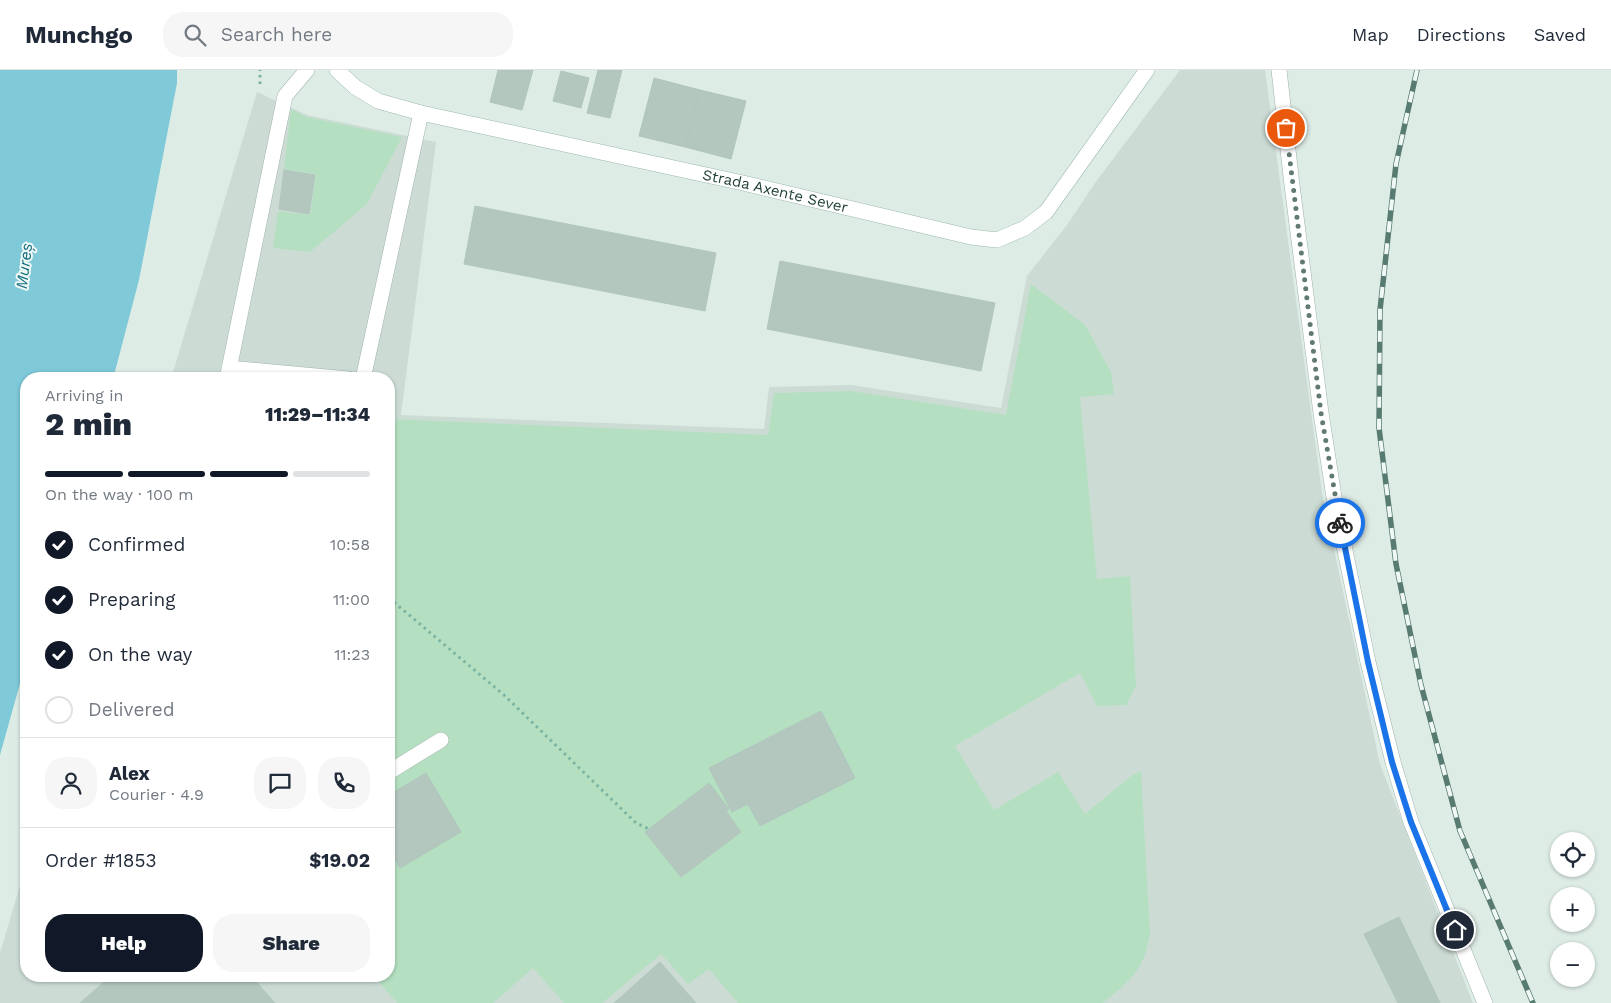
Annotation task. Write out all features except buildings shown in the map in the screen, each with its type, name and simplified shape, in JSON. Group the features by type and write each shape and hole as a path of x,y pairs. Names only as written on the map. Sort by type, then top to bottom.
{"main road":[{"path":"228,372 285,96 307,70"},
{"name":"Strada Axente Sever","path":"337,70 355,87 378,101 421,113 743,183 971,237 997,240 1025,228 1046,212 1147,70"},
{"path":"1279,70 1321,413 1334,497 1368,662 1392,762 1411,822 1485,1003"},
{"path":"365,372 421,113"},
{"path":"395,768 441,740"}],"path":[{"path":"260,70 260,84"},
{"path":"395,603 504,695 636,823 649,829"}],"shaded area":[{"path":"1180,70 1265,70 1322,493 1380,764 1473,1003 0,1003 0,953 20,885 20,982 395,982 395,372 173,372 257,92 307,115 436,142 401,415 764,429 769,387 851,385 1001,408 1027,276 1067,225 1095,183"}],"green space":[{"path":"291,109 307,117 402,137 367,204 310,252 273,248 278,211 310,215 316,174 284,169"},
{"path":"1031,284 1085,325 1111,372 1114,394 1080,397 1097,579 1130,576 1136,686 1126,705 1097,706 1080,673 955,746 994,810 1058,772 1085,814 1131,776 1141,771 1150,934 1142,962 1121,988 1103,1003 738,1003 709,969 688,984 661,954 602,1003 564,1003 533,968 493,1003 397,1003 379,982 395,982 395,419 768,435 774,393 851,391 1006,415"}],"water":[{"name":"Mureș","path":"0,70 177,70 177,83 139,280 115,372 20,372 20,683 0,755"}],"railway":[{"path":"1417,70 1396,164 1380,310 1379,428 1396,564 1421,685 1460,831 1533,1003"}],"way so far":[{"path":"1286,128 1321,413 1340,523"}],"route":[{"path":"1340,523 1368,662 1392,762 1411,822 1455,930"}]}
